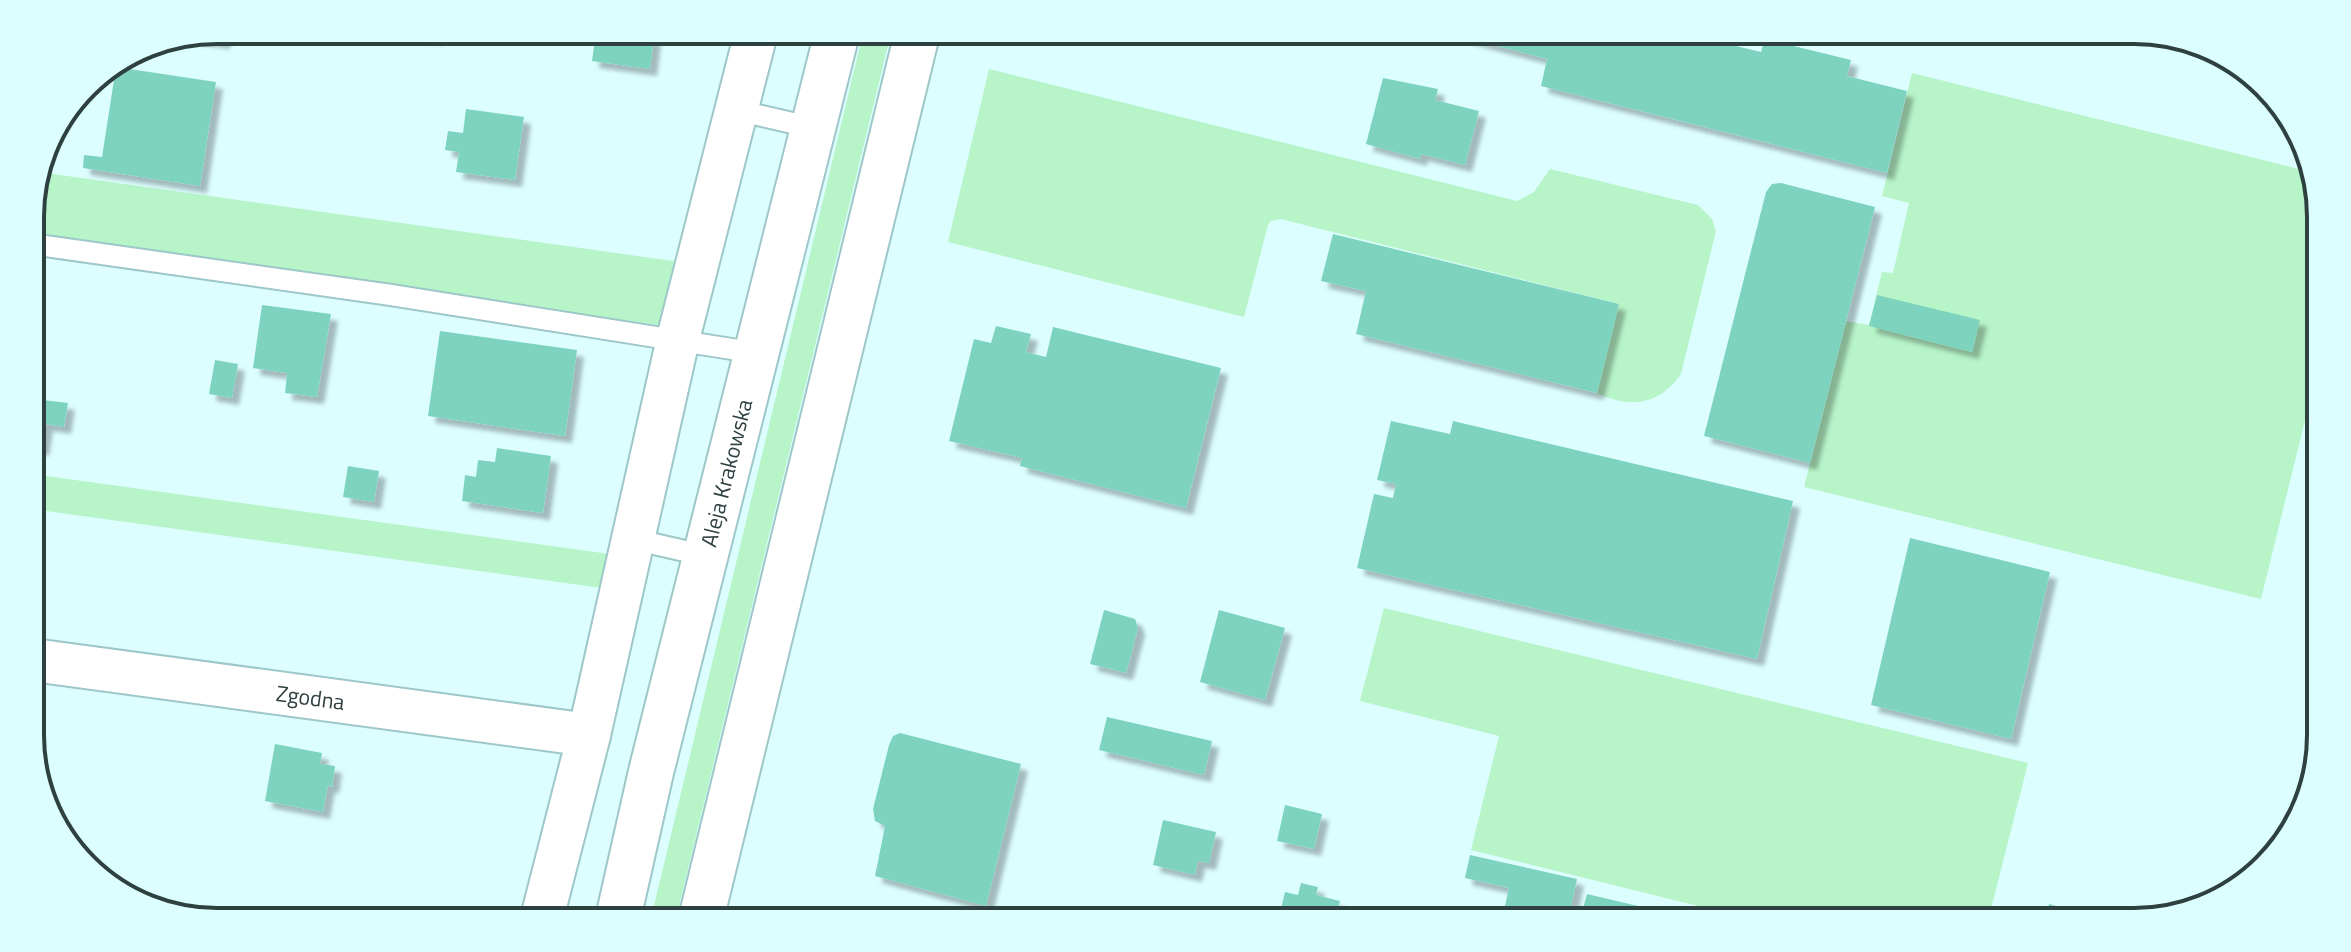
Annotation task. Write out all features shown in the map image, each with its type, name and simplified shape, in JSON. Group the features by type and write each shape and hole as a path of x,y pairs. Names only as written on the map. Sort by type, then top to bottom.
{"main road":[{"name":"Aleja Krakowska","path":"620,908 651,772 834,44"},
{"path":"704,908 915,44"}],"street":[{"path":"555,908 632,539 678,339 753,44"},
{"name":"Zgodna","path":"44,661 589,735"}],"lane":[{"path":"736,110 814,128"},
{"path":"44,246 757,353"},
{"path":"632,539 707,556"}],"green space":[{"path":"860,44 888,44 678,908 653,908"},
{"path":"989,69 1517,201 1534,192 1550,169 1698,205 1712,219 1716,231 1681,374 1654,398 1632,402 1609,398 1597,393 1619,304 1281,219 1268,225 1244,317 948,242"},
{"path":"1912,73 2300,169 2307,217 2307,412 2261,599 1804,487 1846,321 1869,325 1882,272 1893,273 1909,203 1882,196"},
{"path":"50,173 680,262 665,326 44,239 47,183"},
{"path":"44,476 610,554 601,588 44,511"},
{"path":"1384,608 2028,763 1991,908 1706,908 1471,850 1499,736 1360,701"}],"building":[{"path":"594,44 653,44 650,69 592,61"},
{"path":"1490,44 1728,44 1761,52 1763,44 1785,44 1851,60 1847,76 1907,91 1887,173 1541,86 1547,59"},
{"path":"128,69 216,82 200,186 83,168 84,155 102,157 114,78 121,73"},
{"path":"1383,78 1438,89 1435,100 1479,111 1465,165 1421,154 1420,159 1366,144"},
{"path":"466,109 524,117 515,180 456,172 459,152 445,150 448,131 463,133"},
{"path":"1781,183 1875,207 1810,463 1704,436 1766,192 1772,184"},
{"path":"1333,234 1619,304 1597,393 1356,334 1366,291 1321,281"},
{"path":"1877,295 1980,320 1972,352 1869,326"},
{"path":"262,305 331,314 317,397 285,393 287,373 253,368"},
{"path":"996,326 1031,334 1026,352 1046,357 1053,327 1221,368 1186,508 1020,466 1022,458 949,441 974,339 991,343"},
{"path":"440,331 577,350 565,436 428,416"},
{"path":"215,360 238,364 232,398 209,394"},
{"path":"44,400 68,403 64,427 46,424 44,436"},
{"path":"1391,421 1450,434 1453,421 1793,501 1757,659 1357,568 1374,494 1393,498 1396,484 1377,480"},
{"path":"497,448 551,456 543,513 462,501 465,475 476,477 478,460 495,462"},
{"path":"348,466 379,471 374,502 343,497"},
{"path":"1910,538 2050,572 2011,739 1871,705"},
{"path":"1104,610 1135,619 1138,628 1126,673 1090,664"},
{"path":"1219,610 1285,628 1265,700 1200,682"},
{"path":"1107,717 1212,741 1204,775 1099,750"},
{"path":"900,733 1021,764 986,906 875,876 885,826 875,821 873,809 889,745 893,736"},
{"path":"275,744 322,753 320,764 335,766 323,812 265,801"},
{"path":"1285,805 1322,814 1314,849 1277,841"},
{"path":"1163,820 1216,832 1209,863 1198,861 1195,875 1153,865"},
{"path":"1470,855 1577,879 1570,908 1515,908 1505,906 1509,888 1465,878"},
{"path":"1301,883 1318,887 1316,895 1340,901 1338,908 1281,908 1285,892 1298,895"},
{"path":"1587,894 1646,908 1583,908"}]}
